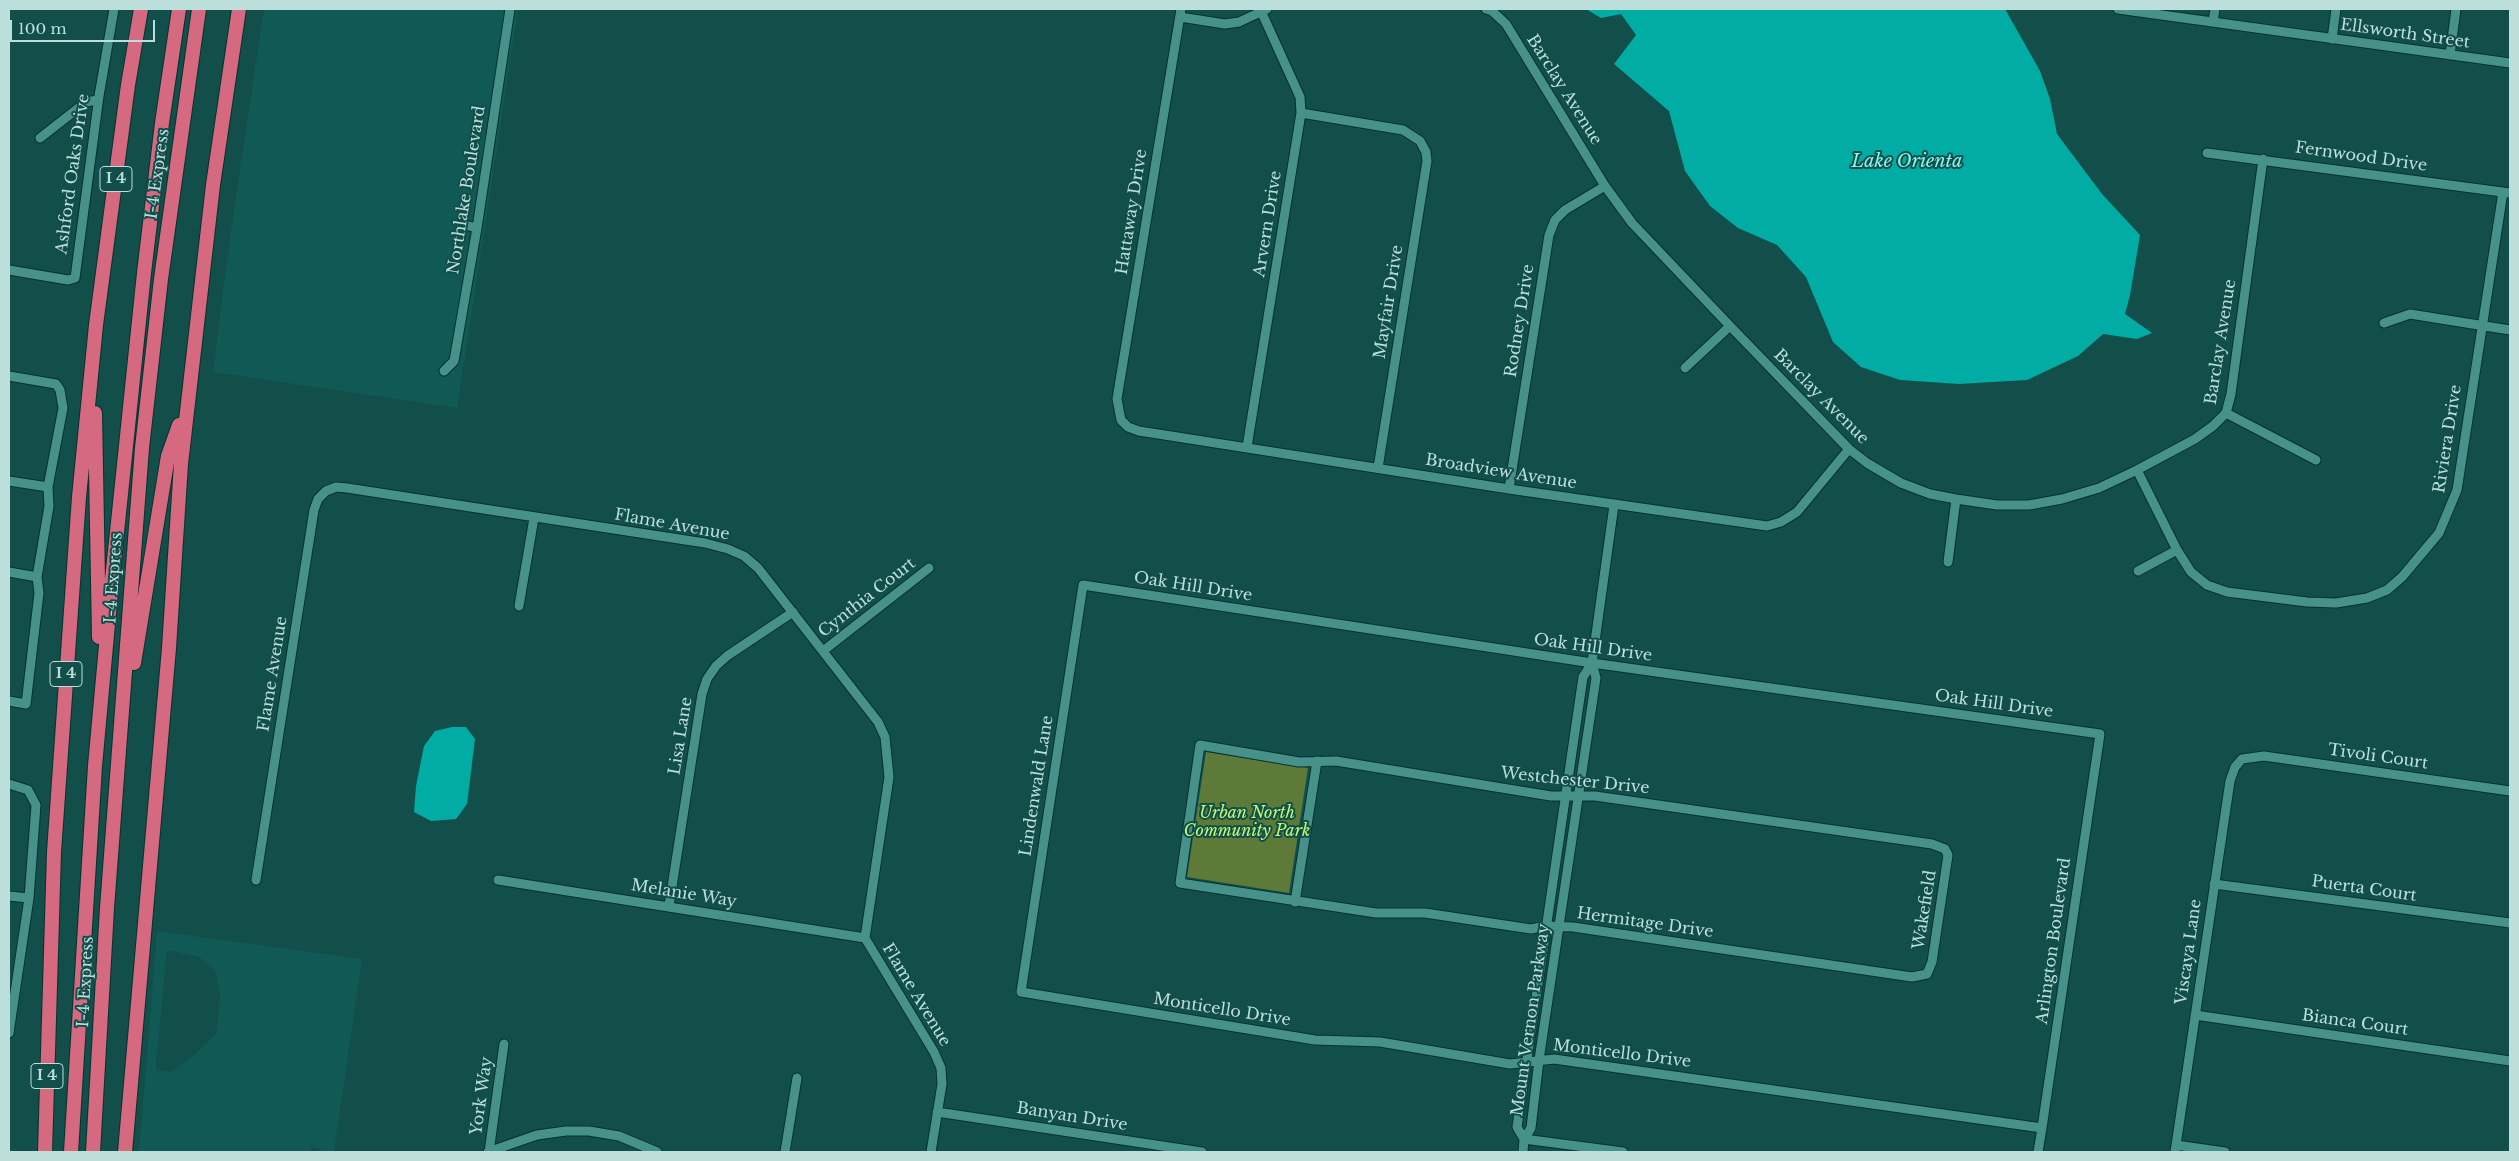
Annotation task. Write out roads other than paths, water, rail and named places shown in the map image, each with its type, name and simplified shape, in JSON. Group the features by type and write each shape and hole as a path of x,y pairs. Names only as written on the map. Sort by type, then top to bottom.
{"highway":[{"name":"I 4","path":"45,1152 48,999 59,763 79,497 94,350 128,85 141,9"},
{"name":"I-4 Express","path":"71,1152 100,708 143,282 162,123 179,9"},
{"name":"I-4 Express","path":"93,1152 107,908 142,448 161,279 199,9"},
{"path":"125,1152 168,658 187,403 213,185 239,9"},
{"path":"94,350 100,708"},
{"path":"120,743 168,456 187,403"}],"street":[{"name":"Ashford Oaks Drive","path":"9,270 67,280 75,278 98,100 114,9"},
{"name":"Northlake Boulevard","path":"444,371 454,361 477,228 510,9"},
{"name":"Barclay Avenue","path":"1486,9 1492,11 1506,24 1605,186 1632,223 1849,448 1866,463 1901,483 1930,494 1997,505 2029,504 2062,499 2099,488 2137,470 2195,439 2213,426 2226,413 2231,394 2263,159"},
{"name":"Ellsworth Street","path":"2118,9 2510,63"},
{"path":"2213,22 2215,9"},
{"path":"2332,39 2336,9"},
{"path":"2450,54 2456,9"},
{"path":"1180,13 1225,24 1239,22 1264,10"},
{"name":"Arvern Drive","path":"1247,447 1301,113 1300,97 1264,10"},
{"name":"Hattaway Drive","path":"1121,420 1117,399 1180,13"},
{"path":"40,138 86,102 98,100"},
{"name":"Mayfair Drive","path":"1301,113 1403,130 1420,141 1426,152 1427,161 1378,468"},
{"name":"Fernwood Drive","path":"2207,153 2507,193"},
{"name":"Rodney Drive","path":"1509,489 1549,235 1555,220 1565,210 1605,186"},
{"name":"Riviera Drive","path":"2137,470 2177,550 2191,572 2206,585 2227,592 2307,602 2336,603 2366,598 2387,590 2402,577 2439,533 2450,512 2457,490 2481,325 2507,193"},
{"path":"464,225 477,228"},
{"path":"2384,323 2410,314 2510,330"},
{"path":"1685,368 1730,326"},
{"path":"9,376 56,384 60,390 63,408 48,487 49,506 37,577 39,593 26,704 9,701"},
{"path":"2226,413 2316,460"},
{"name":"Broadview Avenue","path":"1121,420 1128,427 1139,432 1247,447 1614,505 1767,526 1781,522 1797,512 1849,448"},
{"path":"9,481 48,487"},
{"name":"Flame Avenue","path":"256,880 314,510 318,499 326,491 336,487 347,488 706,543 728,549 744,556 758,568 878,722 885,737 889,756 889,777 865,938 934,1052 941,1068 942,1084 931,1152"},
{"path":"1948,562 1956,499"},
{"name":"Mount Vernon Parkway","path":"1592,663 1583,677 1517,1127 1524,1139 1531,1128 1539,1060 1596,678 1592,663 1614,505"},
{"path":"519,606 534,518"},
{"path":"2138,571 2177,550"},
{"name":"Cynthia Court","path":"822,651 929,568"},
{"path":"9,572 37,577"},
{"name":"Oak Hill Drive","path":"1083,585 1592,663 2100,734"},
{"name":"Lindenwald Lane","path":"1021,992 1083,585"},
{"name":"Lisa Lane","path":"669,906 702,694 707,679 716,666 727,656 793,612"},
{"name":"Arlington Boulevard","path":"2038,1152 2100,734"},
{"name":"Westchester Drive","path":"1180,883 1200,745 1299,762 1336,762 1551,796 1578,796 1932,844 1945,849"},
{"name":"Tivoli Court","path":"2242,758 2264,756 2510,791"},
{"name":"Viscaya Lane","path":"2175,1149 2230,781 2235,767 2242,758"},
{"path":"1295,902 1317,761"},
{"path":"9,784 28,790 36,805 29,898 9,1033"},
{"name":"Wakefield","path":"1927,974 1932,962 1948,860 1945,849"},
{"name":"Melanie Way","path":"498,880 865,938"},
{"name":"Hermitage Drive","path":"1180,883 1376,913 1434,914 1531,929 1546,926 1559,927 1912,977 1927,974"},
{"name":"Puerta Court","path":"2214,884 2510,924"},
{"path":"9,896 29,898"},
{"name":"Monticello Drive","path":"1021,992 1315,1040 1380,1042 1510,1064 1527,1060 1554,1058 2042,1128"},
{"name":"Bianca Court","path":"2196,1015 2510,1061"},
{"name":"York Way","path":"488,1152 504,1044"},
{"path":"785,1152 797,1078"},
{"name":"Banyan Drive","path":"937,1112 1202,1152"},
{"path":"488,1152 537,1135 566,1131 590,1131 619,1136 657,1152"},
{"path":"1522,1152 1524,1139 1623,1152"},
{"path":"2040,1141 2045,1152"},
{"path":"2175,1149 2225,1152"}],"water":[{"name":"Lake Orienta","path":"1586,9 2005,9 2040,71 2050,99 2057,134 2102,194 2140,235 2125,314 2152,333 2137,339 2103,334 2078,356 2027,380 1959,384 1900,380 1861,367 1833,342 1806,277 1777,245 1738,228 1710,206 1685,171 1669,111 1614,64 1636,35 1621,14 1601,18"},
{"path":"452,727 466,727 475,739 467,804 456,819 431,821 414,812 416,786 424,746 435,731"}],"park label":[{"name":"Urban North Community Park","path":"1247,822"}]}
